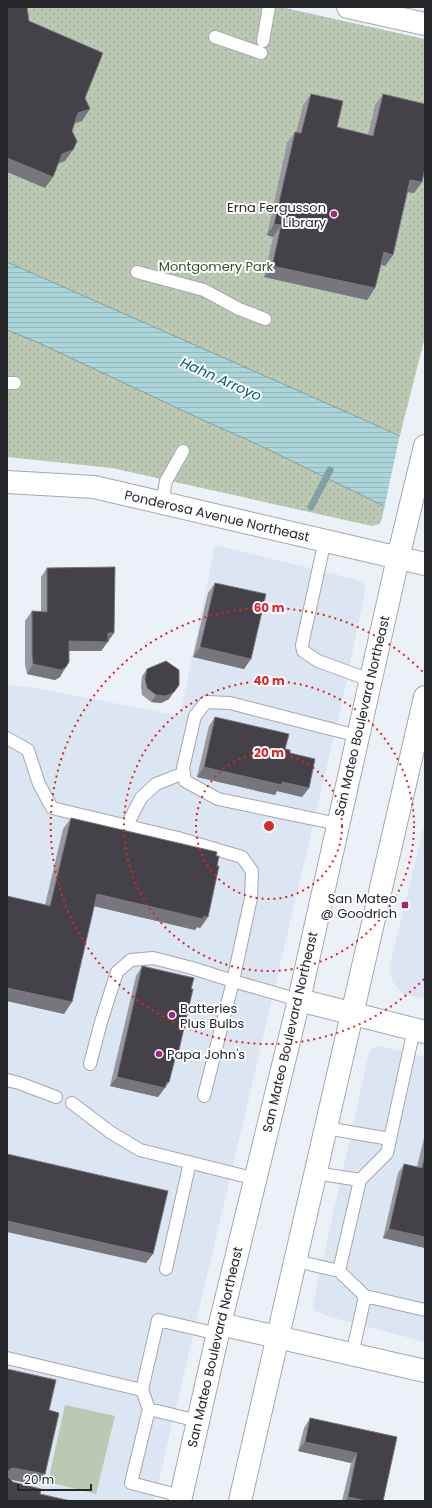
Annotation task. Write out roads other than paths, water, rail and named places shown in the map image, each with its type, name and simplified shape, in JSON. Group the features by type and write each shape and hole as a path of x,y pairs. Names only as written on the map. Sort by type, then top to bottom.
{"main road":[{"path":"348,7 425,24"},
{"name":"San Mateo Boulevard Northeast","path":"180,1499 219,1329 299,1000 370,680 425,446"},
{"name":"Ponderosa Avenue Northeast","path":"7,482 94,487 325,540 400,549 425,564"},
{"path":"240,1501 425,697"},
{"path":"299,1000 419,1030"},
{"path":"219,1329 278,1338 425,1371"}],"lane":[{"path":"215,37 262,47 269,7"},
{"path":"137,272 204,290 240,309 265,319"},
{"path":"162,503 166,481 183,451"},
{"path":"325,540 302,645 303,651 318,661 370,680"},
{"path":"338,824 218,799 185,781 183,768 195,716 206,702 230,703 358,736"},
{"path":"7,738 28,750 39,784 52,808 178,838 242,857 252,871 251,898 233,981 204,1096"},
{"path":"127,825 141,798 156,784 184,773"},
{"path":"90,1064 101,1022 117,972 131,960 153,958 299,1000"},
{"path":"339,1271 360,1180 387,1153 419,1030"},
{"path":"7,1080 56,1097"},
{"path":"72,1103 110,1132 140,1150 256,1179"},
{"path":"326,1128 390,1139"},
{"path":"166,1269 190,1162"},
{"path":"315,1173 360,1180"},
{"path":"296,1261 339,1271 365,1296 425,1310"},
{"path":"352,1355 365,1296"},
{"path":"180,1499 131,1483 149,1409 142,1390 158,1320 219,1329"},
{"path":"7,1358 142,1390"},
{"path":"48,1378 60,1370"},
{"path":"149,1409 198,1421"}],"water":[{"name":"Hahn Arroyo","path":"7,262 425,448 425,526 259,445 39,343 7,330"}],"waterway":[{"path":"311,507 330,470"}],"place":[{"name":"Erna Fergusson Library","path":"334,214"},
{"name":"San Mateo @ Goodrich","path":"405,905"},
{"name":"Batteries Plus Bulbs","path":"172,1015"},
{"name":"Papa John's","path":"159,1054"}],"park label":[{"name":"Montgomery Park","path":"216,266"}]}
